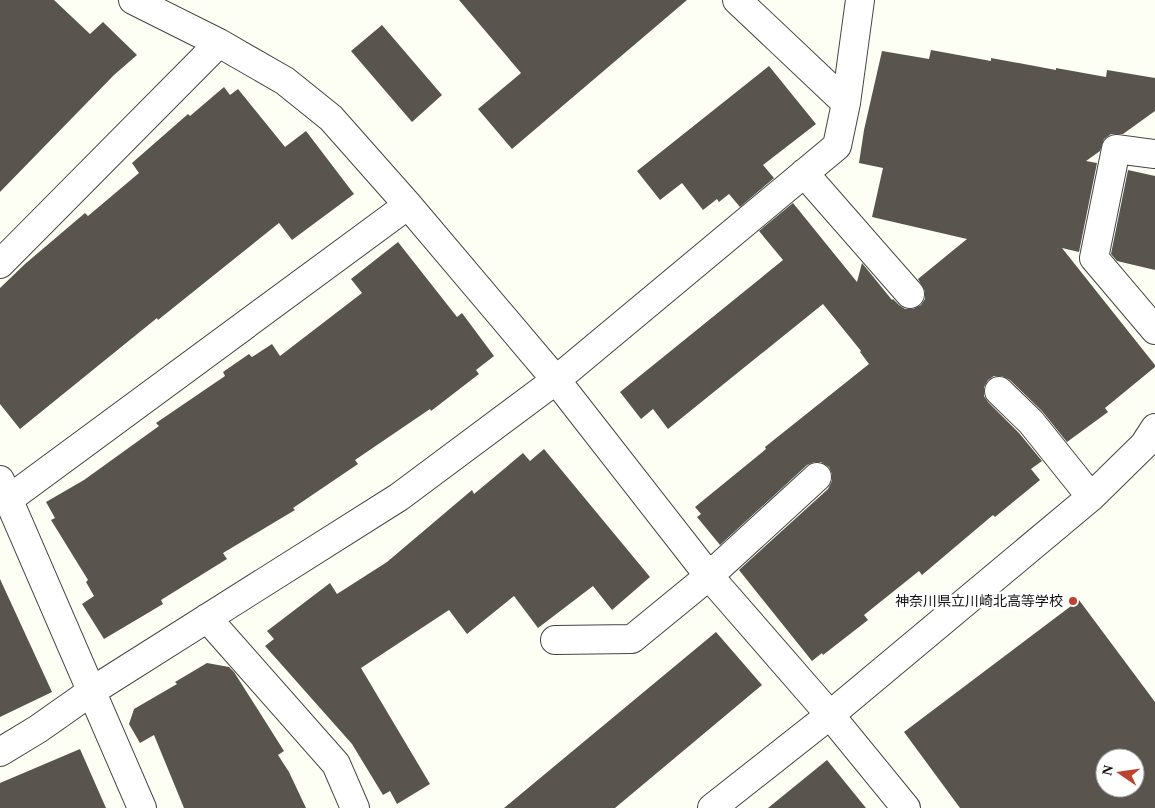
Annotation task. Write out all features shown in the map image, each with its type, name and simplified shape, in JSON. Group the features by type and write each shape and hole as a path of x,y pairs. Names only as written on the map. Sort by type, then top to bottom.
{"street":[{"path":"133,0 219,43 285,81 331,118 408,205 556,380 709,576 830,715 906,808"},
{"path":"737,0 846,104"},
{"path":"0,752 38,729 92,691 399,497 556,380 837,146 846,104 860,0"},
{"path":"0,264 219,43"},
{"path":"1155,154 1116,149 1094,258 1155,330"},
{"path":"804,173 910,294"},
{"path":"142,808 4,489 408,205"},
{"path":"999,391 1031,422 1091,497"},
{"path":"712,808 830,715 1091,497 1144,445 1155,428"},
{"path":"555,640 632,639 709,576 817,477"},
{"path":"207,618 336,764 355,808"}],"building":[{"path":"0,0 54,0 90,34 103,22 137,55 114,75 0,192"},
{"path":"459,0 687,0 512,149 478,109 521,73"},
{"path":"382,25 442,95 412,122 351,51"},
{"path":"931,50 991,61 991,58 1106,77 1107,70 1155,78 1155,111 1123,134 1111,134 1104,139 1100,151 1086,161 1097,163 1079,252 1062,248 1155,367 1105,408 1108,412 1067,442 1042,411 1010,380 1002,376 994,376 988,380 984,387 984,396 1042,461 1031,469 1040,480 995,517 993,515 922,575 919,571 864,615 868,620 823,655 822,653 812,661 739,570 828,489 832,481 829,467 821,462 807,465 720,545 697,517 701,514 695,507 766,449 765,447 869,364 861,351 823,304 668,429 653,409 641,419 620,392 783,260 759,231 793,203 857,282 862,263 892,300 899,305 905,309 913,309 921,305 925,299 925,291 918,279 967,239 872,217 883,168 859,163 864,130 882,51 929,59"},
{"path":"769,66 816,124 763,165 774,178 740,207 729,194 719,202 717,199 703,210 682,183 660,200 637,171"},
{"path":"224,87 230,95 238,89 285,147 306,131 354,194 292,240 279,223 158,320 157,318 20,429 0,404 0,288 85,213 88,216 139,173 132,163 188,114 190,116"},
{"path":"1128,170 1155,176 1155,270 1117,261 1111,254"},
{"path":"398,242 457,317 462,313 494,356 476,370 479,374 431,411 430,409 355,460 358,464 293,508 295,510 223,553 227,559 161,600 163,604 104,639 82,604 94,596 86,582 88,580 51,520 55,518 46,502 84,480 159,426 156,423 225,376 223,372 249,354 252,357 272,344 280,356 362,293 351,279"},
{"path":"544,449 650,577 612,610 593,586 538,628 514,596 467,634 449,610 361,668 430,784 397,804 390,791 383,795 352,744 265,646 274,639 267,631 330,583 337,594 387,562 472,490 474,494 523,453 530,461"},
{"path":"0,579 52,692 0,717"},
{"path":"1079,600 1155,702 1155,808 960,808 904,732"},
{"path":"716,632 762,685 615,808 504,808"},
{"path":"207,663 229,667 234,672 284,751 278,755 289,772 306,808 184,808 154,735 140,743 129,724 134,709 177,684 175,682"},
{"path":"80,749 106,808 0,808 0,783"},
{"path":"827,760 866,808 768,808"}],"place":[{"name":"神奈川県立川崎北高等学校","path":"1073,601"}]}
